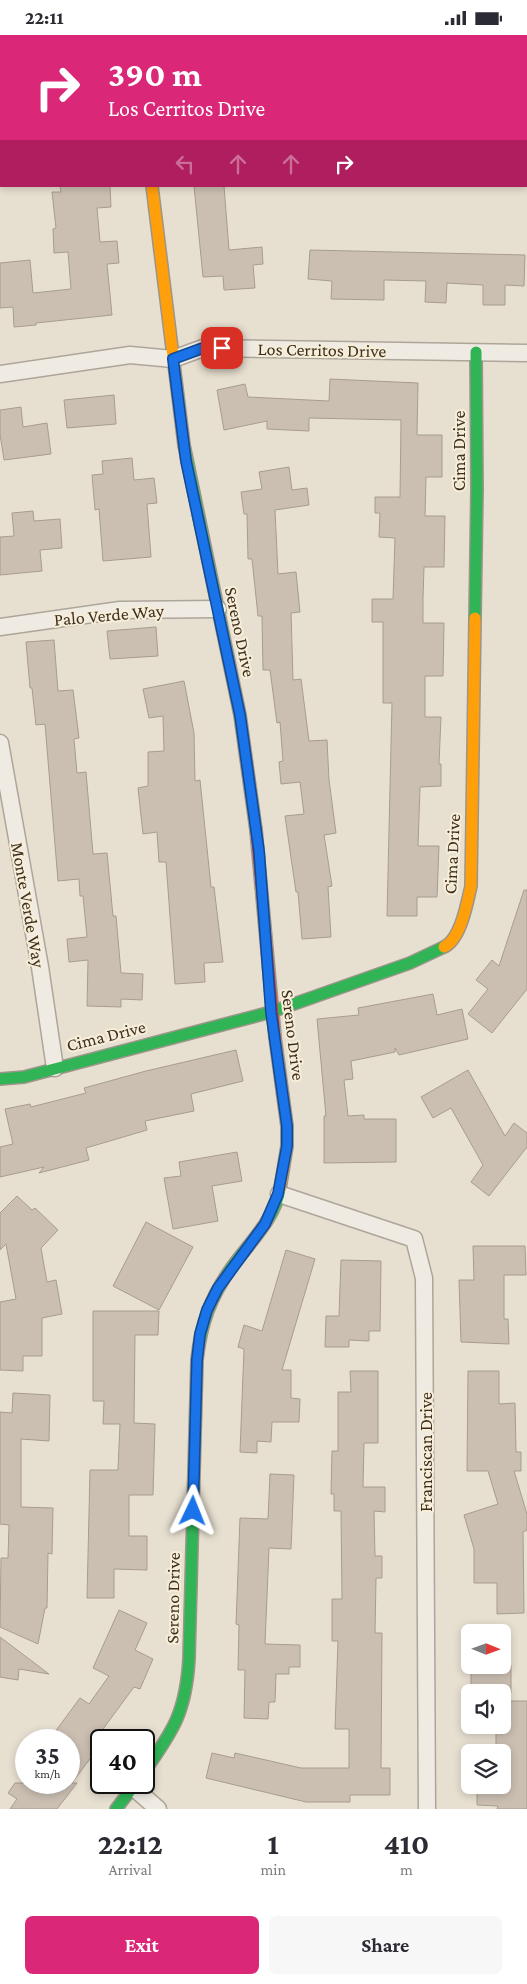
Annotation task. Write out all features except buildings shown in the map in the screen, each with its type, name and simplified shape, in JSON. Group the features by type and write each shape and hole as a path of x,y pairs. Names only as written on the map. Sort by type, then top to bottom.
{"street":[{"name":"Sereno Drive","path":"152,187 186,461 240,715 259,851 271,1012 287,1126 287,1146 278,1194 265,1224 218,1288 207,1310 200,1334 197,1360 187,1683 183,1705 174,1727 155,1756"},
{"name":"Los Cerritos Drive","path":"0,375 130,355 173,359 203,348 527,353"},
{"name":"Cima Drive","path":"0,1079 24,1077 55,1067 271,1012 410,963 448,945 462,925 471,886 477,489 476,352"},
{"name":"Palo Verde Way","path":"0,627 120,610 218,609"},
{"name":"Monte Verde Way","path":"0,743 40,967 55,1067"},
{"name":"Franciscan Drive","path":"278,1194 414,1239 424,1278 427,1809"},
{"path":"116,1809 128,1794"},
{"path":"144,1794 158,1809"}],"traffic: fast":[{"path":"475,618 477,489 476,352"},
{"path":"184,445 240,715 256,830"},
{"path":"0,1079 24,1077 271,1012 410,963 444,947"},
{"path":"155,1756 177,1719 185,1693 189,1659 197,1360 201,1334 212,1300 224,1278 267,1221 280,1189"},
{"path":"116,1809 128,1794"}],"traffic: slow":[{"path":"152,187 184,445"},
{"path":"444,947 450,943 459,929 471,886 475,618"},
{"path":"275,1037 287,1126 287,1146 280,1189"}],"traffic: jam":[{"path":"256,830 275,1037"}],"route":[{"path":"193,1511 197,1360 200,1334 207,1310 218,1288 265,1224 278,1194 287,1146 287,1126 271,1012 259,851 240,715 186,461 173,359 203,348 222,348"}]}
